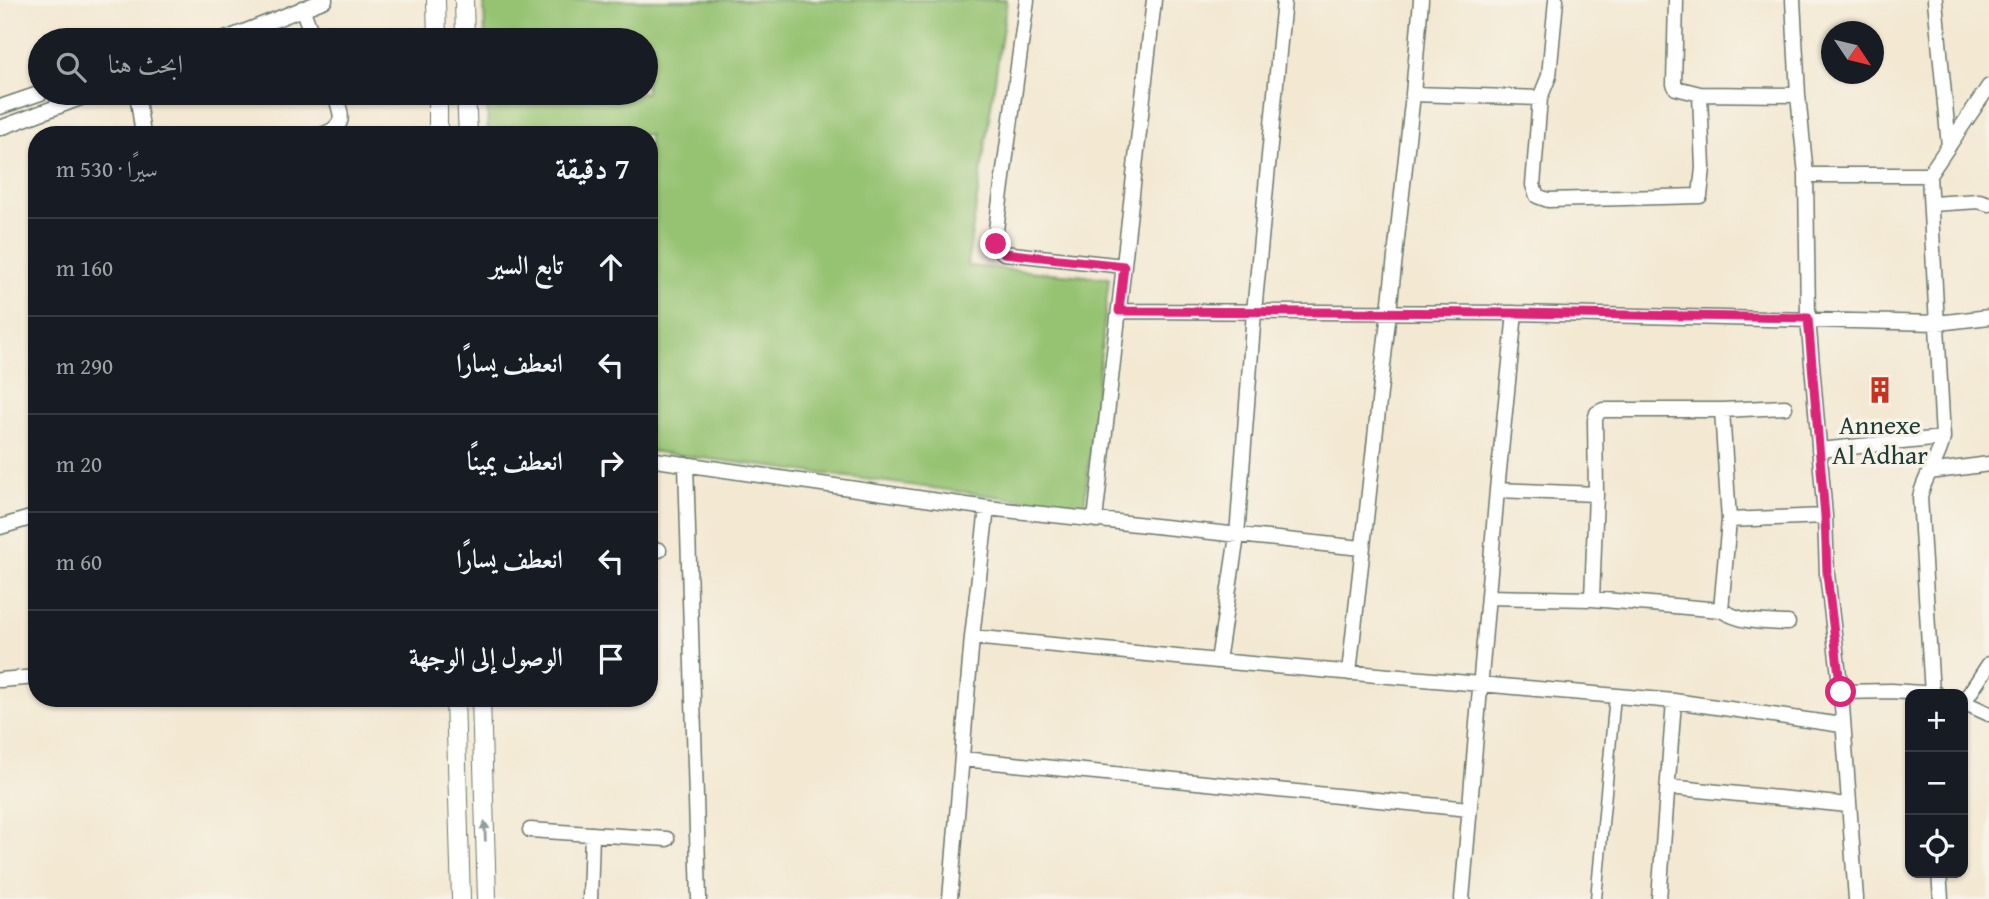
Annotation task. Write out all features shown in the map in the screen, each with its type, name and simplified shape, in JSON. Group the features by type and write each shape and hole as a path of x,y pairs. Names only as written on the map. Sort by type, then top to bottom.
{"street":[{"path":"253,28 326,0"},
{"path":"436,0 437,28"},
{"path":"464,0 465,28"},
{"path":"1027,0 996,244 1004,253 1124,266"},
{"path":"1095,520 1154,0"},
{"path":"1218,661 1237,536 1254,312 1284,0"},
{"path":"1349,673 1421,0"},
{"path":"1556,0 1549,76 1540,98 1533,185 1537,196 1548,200 1700,196 1700,94"},
{"path":"1676,0 1676,89 1700,94 1798,96"},
{"path":"1793,0 1798,96 1806,175 1808,318 1825,516 1827,574 1841,692 1856,899"},
{"path":"1935,0 1949,146"},
{"path":"302,8 310,28"},
{"path":"1933,689 1920,497 1929,472 1941,453 1943,438 1929,175 1989,86"},
{"path":"1413,93 1540,98"},
{"path":"0,107 28,97"},
{"path":"0,128 62,105"},
{"path":"139,105 142,126"},
{"path":"338,126 342,114 339,105"},
{"path":"438,105 438,126"},
{"path":"467,105 468,126"},
{"path":"1806,175 1929,175"},
{"path":"1932,204 1979,201 1989,204"},
{"path":"1119,311 1515,313 1938,323 1989,317"},
{"path":"1462,899 1479,684 1515,313"},
{"path":"1592,599 1597,413 1603,410 1785,407"},
{"path":"1721,610 1729,520 1722,410"},
{"path":"1819,450 1943,438"},
{"path":"658,460 987,508 1361,548"},
{"path":"687,464 699,899"},
{"path":"1929,472 1989,464"},
{"path":"1497,490 1596,494"},
{"path":"950,899 972,637 987,508"},
{"path":"1729,520 1825,516"},
{"path":"0,527 28,519"},
{"path":"1488,597 1592,599 1721,610 1744,621 1788,623"},
{"path":"972,637 1674,701 1842,725"},
{"path":"1968,695 1989,664"},
{"path":"0,680 28,678"},
{"path":"1841,692 1905,692"},
{"path":"1596,899 1615,696"},
{"path":"1659,899 1674,701"},
{"path":"1968,704 1989,714"},
{"path":"455,707 461,899"},
{"path":"481,707 487,899"},
{"path":"962,758 1469,809"},
{"path":"1669,787 1848,805"},
{"path":"530,830 667,839"},
{"path":"590,899 592,834"},
{"path":"1940,878 1941,899"}],"green space":[{"path":"484,0 1007,0 967,266 1109,278 1084,508 658,452 658,126 488,126 487,105 658,105 658,28 485,28"}],"place":[{"name":"Annexe Al Adhar","path":"1880,390"}],"route":[{"path":"996,244 1004,253 1124,266 1119,311 1808,318 1825,516 1827,574 1841,692"}]}
